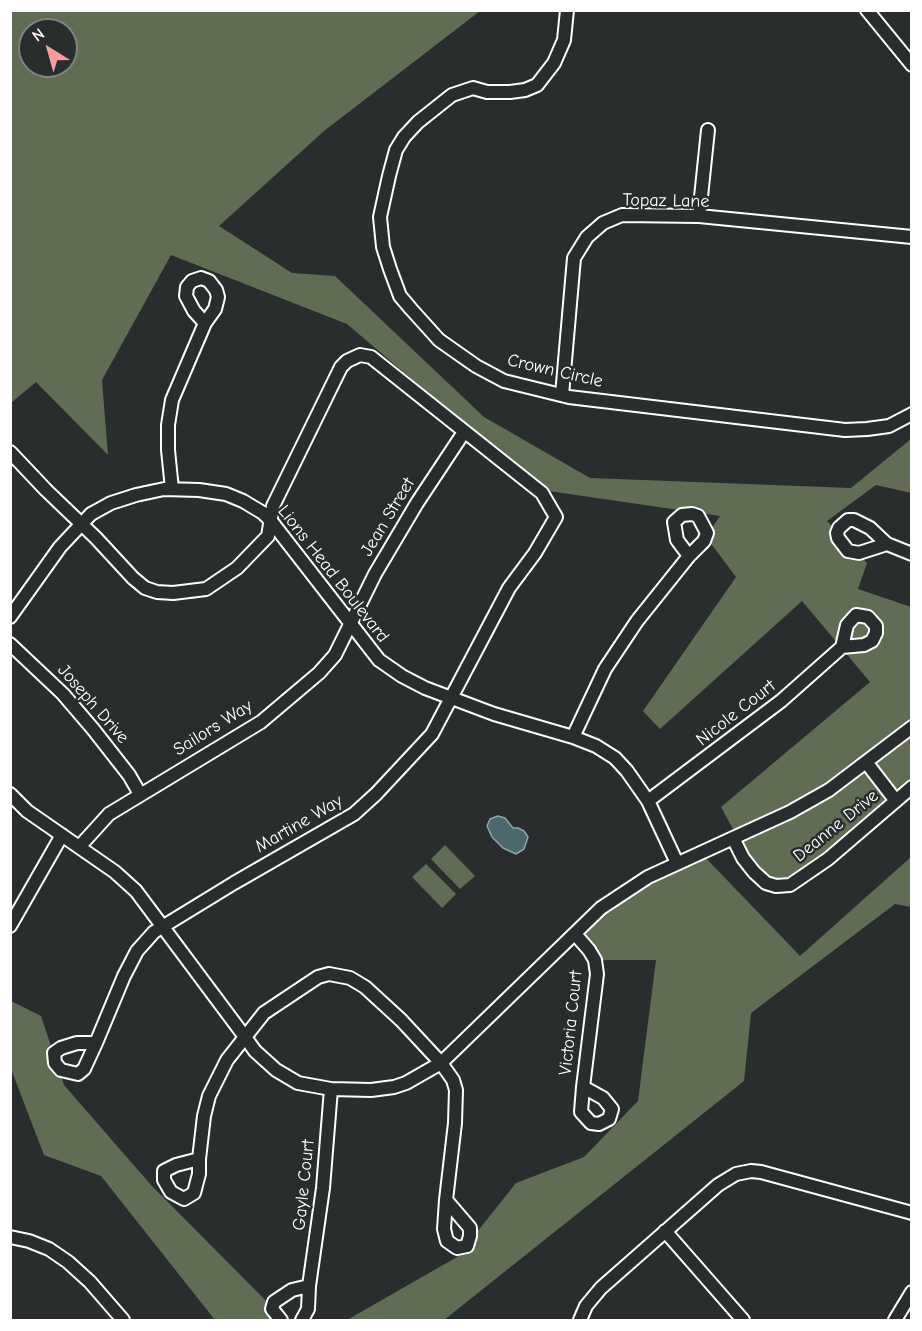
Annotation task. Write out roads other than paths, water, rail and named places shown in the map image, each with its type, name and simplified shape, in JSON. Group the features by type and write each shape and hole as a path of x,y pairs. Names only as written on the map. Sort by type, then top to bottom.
{"street":[{"name":"Crown Circle","path":"567,10 564,40 554,63 537,85 525,90 510,92 487,92 473,88 452,95 418,122 396,150 380,218 383,247 400,296 440,340 477,366 504,381 562,395 845,430 889,426 912,414"},
{"path":"867,10 912,65"},
{"path":"699,216 708,130"},
{"name":"Topaz Lane","path":"562,395 574,258 587,237 603,223 622,215 699,216 912,237"},
{"path":"172,489 168,450 168,425 172,400 205,323"},
{"path":"10,452 133,578 145,588 173,593 206,589 237,568 268,536 273,506 341,367 347,361 360,355 371,357 464,432"},
{"name":"Jean Street","path":"351,625 381,564 417,503 464,432"},
{"name":"Martine Way","path":"96,1043 137,951 154,932 354,814 432,734 509,588 535,553 556,517 542,493 464,432"},
{"name":"Lions Head Boulevard","path":"10,617 60,547 91,514 111,503 164,489 199,490 226,494 243,501 263,513 271,521 379,660 402,676 425,688 494,714 573,737 596,746 615,758 648,801 677,863"},
{"path":"887,544 912,554"},
{"path":"573,737 605,669 637,621 689,556"},
{"name":"Sailors Way","path":"80,846 110,814 261,722 327,664 335,655 351,625"},
{"name":"Joseph Drive","path":"10,644 63,694 129,775 140,794"},
{"name":"Nicole Court","path":"648,801 782,701 842,647"},
{"path":"10,794 27,811 80,846 136,891 244,1037 255,1051 276,1070 298,1083 331,1089 371,1090 394,1087 422,1075 441,1063 601,908 648,877 790,812 829,790 912,727"},
{"path":"866,762 896,801"},
{"name":"Deanne Drive","path":"733,838 754,872 766,883 776,886 790,885 828,859 912,787"},
{"path":"10,926 62,835"},
{"name":"Victoria Court","path":"575,934 595,960 597,974 583,1087"},
{"path":"199,1160 204,1116 209,1096 227,1060 264,1014 318,976 329,974 350,978 365,987 401,1020 441,1063 453,1080 456,1090 455,1123 446,1200"},
{"name":"Gayle Court","path":"302,1320 308,1309 309,1286 324,1188 331,1089"},
{"path":"580,1320 586,1306 601,1288 718,1185 736,1174 761,1172 912,1213"},
{"path":"665,1231 743,1320"},
{"path":"10,1237 49,1249 68,1262 90,1282 123,1320"},
{"path":"281,1320 272,1309 274,1302 292,1290 309,1286"},
{"path":"895,1320 908,1307 912,1292"}],"water":[{"path":"498,816 505,818 513,828 524,831 528,837 524,849 516,854 503,848 492,837 487,826 490,819"}]}
